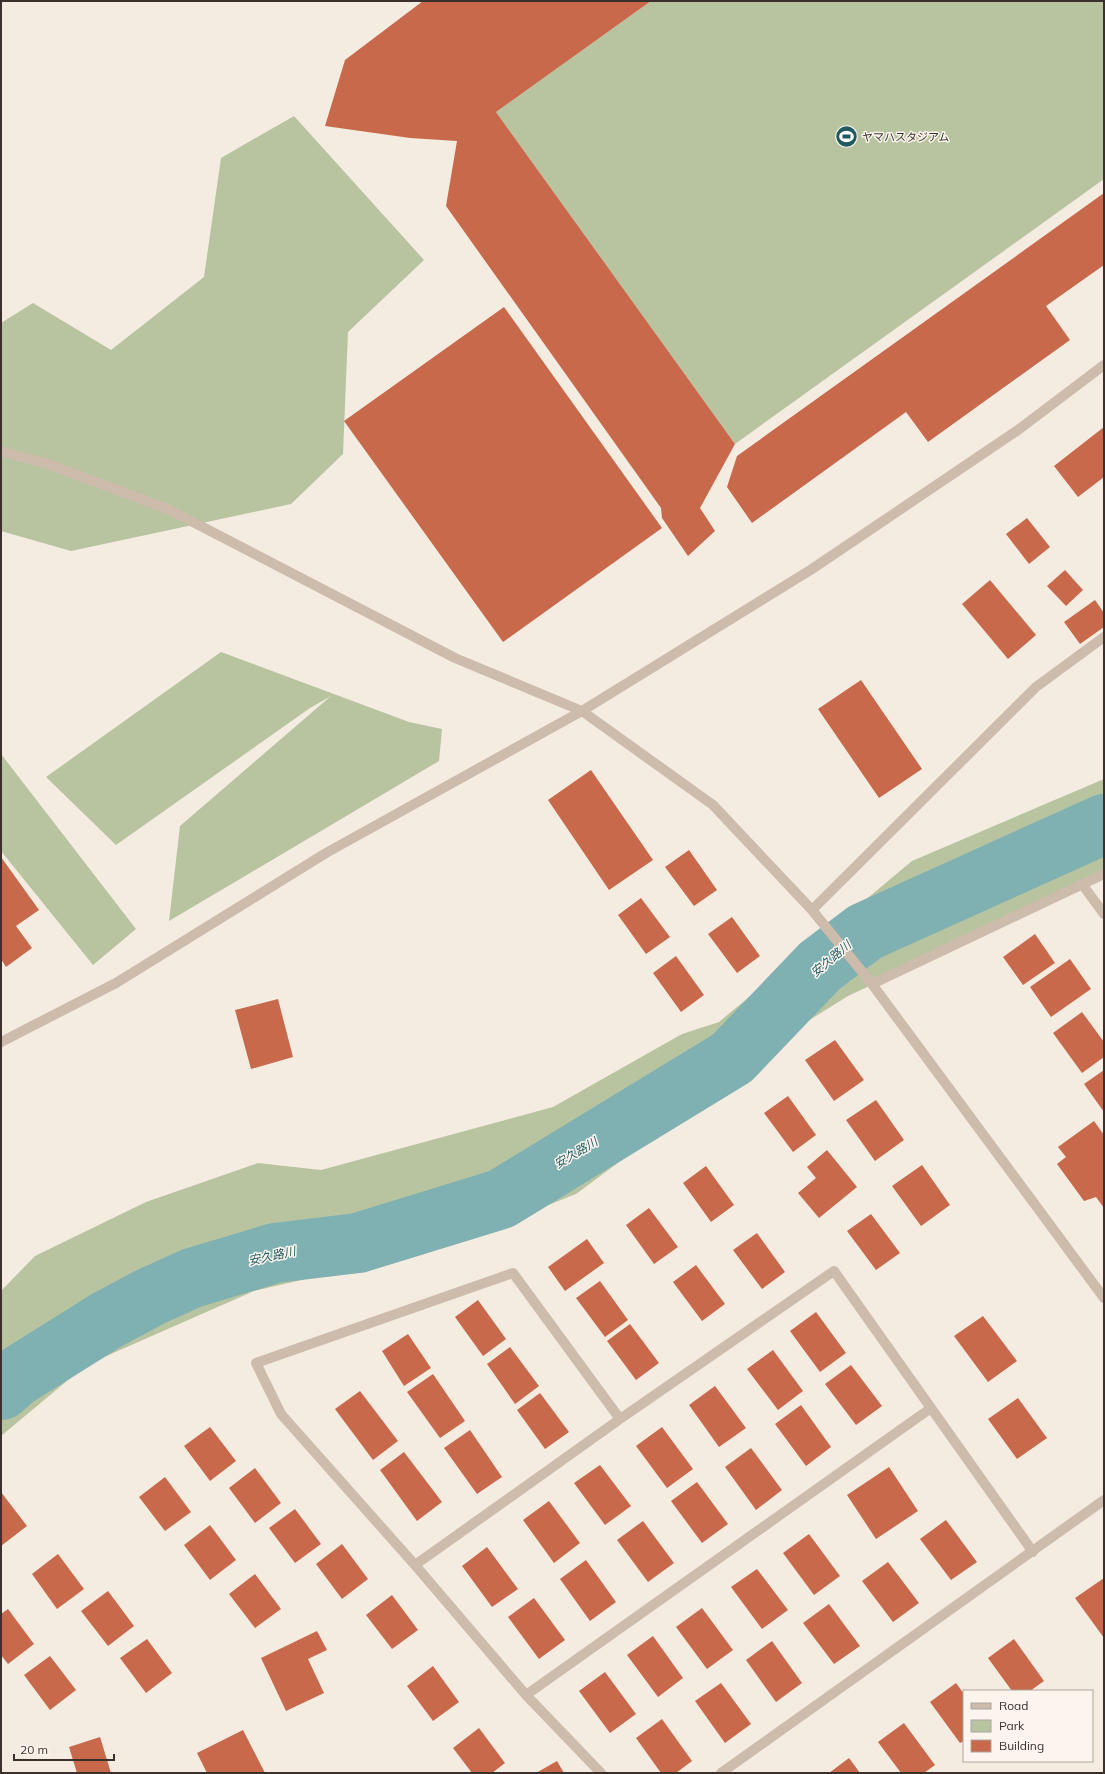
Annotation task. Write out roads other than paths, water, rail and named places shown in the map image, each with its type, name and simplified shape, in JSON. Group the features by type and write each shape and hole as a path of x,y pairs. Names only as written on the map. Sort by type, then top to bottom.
{"street":[{"path":"1,1042 116,983 326,853 582,711 812,569 1018,430 1104,365"},
{"path":"1,451 46,463 168,509 455,658 582,711 712,805 812,910 859,970 872,984 1104,1298"},
{"path":"812,910 1036,687 1104,637"},
{"path":"872,984 1104,874"},
{"path":"1082,884 1104,914"},
{"path":"415,1565 620,1419 834,1271 1033,1552"},
{"path":"601,1773 526,1695 415,1565 281,1414 256,1362 512,1273 620,1419"},
{"path":"526,1695 931,1408"},
{"path":"721,1773 1104,1500"}],"waterway":[{"name":"安久路川","path":"1,1390 16,1377 107,1320 150,1297 192,1278 275,1253 358,1243 501,1199 732,1058 820,966 865,932 1104,824"}],"place":[{"name":"ヤマハスタジアム","path":"846,137"}]}
